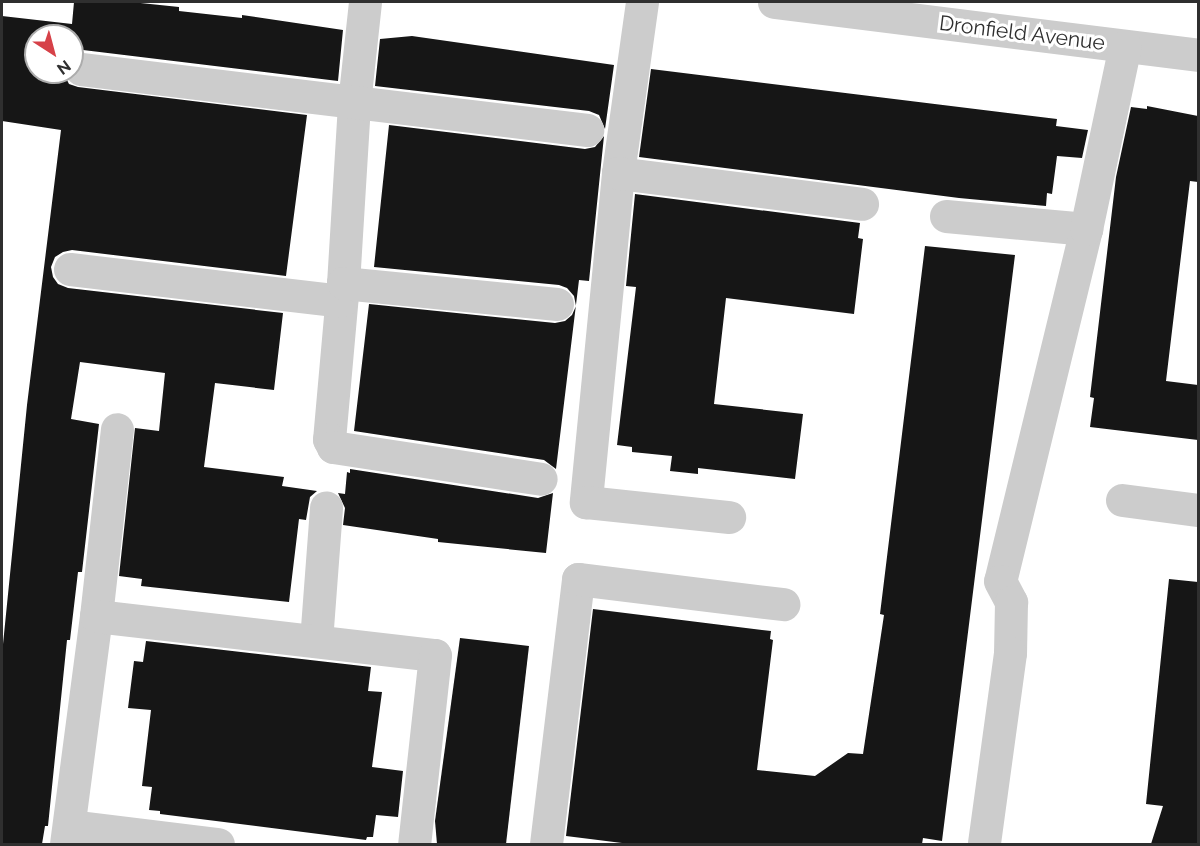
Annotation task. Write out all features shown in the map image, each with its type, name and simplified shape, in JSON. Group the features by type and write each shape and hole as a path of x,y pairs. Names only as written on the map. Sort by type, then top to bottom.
{"street":[{"path":"365,2 354,104 342,292 328,439 333,447 541,479"},
{"path":"642,2 618,173 586,502 729,518"},
{"name":"Dronfield Avenue","path":"774,2 1198,55"},
{"path":"984,844 1010,652 1011,602 1000,581 1086,229 1125,46"},
{"path":"84,69 354,104 587,130"},
{"path":"618,173 861,204"},
{"path":"946,216 1086,229"},
{"path":"70,269 342,292 557,304"},
{"path":"117,429 96,616 67,835 218,844"},
{"path":"1122,500 1198,510"},
{"path":"315,641 326,507"},
{"path":"546,844 578,579 783,604"},
{"path":"96,616 435,655 414,844"}],"building":[{"path":"74,2 131,2 179,7 179,11 242,18 242,15 343,30 338,81 84,50 84,24 72,24"},
{"path":"2,16 72,24 24,24 24,84 69,84 78,87 307,115 286,276 72,250 55,257 51,267 53,277 58,284 68,288 283,313 274,390 215,383 204,467 284,477 282,486 317,491 310,497 306,520 299,519 289,602 141,586 142,579 119,576 135,428 159,431 165,373 80,362 71,419 99,424 82,572 78,572 70,640 67,640 48,826 45,826 42,844 2,844 2,654 27,405 61,130 2,121"},
{"path":"412,36 614,65 605,129 599,115 589,111 375,86 380,39"},
{"path":"651,69 1057,119 1056,126 1088,130 1082,158 1057,156 1052,194 1047,193 1046,206 959,198 639,157"},
{"path":"1147,106 1198,116 1198,182 1190,181 1166,381 1198,385 1198,440 1090,427 1094,398 1090,397 1116,177 1131,107 1147,109"},
{"path":"389,125 585,149 595,147 604,136 589,281 579,280 576,305 574,296 567,288 559,285 374,267"},
{"path":"635,194 860,223 858,238 863,239 854,314 726,298 714,404 803,414 795,479 698,468 698,474 670,471 672,456 632,452 632,447 617,445 636,287 626,286"},
{"path":"925,246 1015,255 942,841 923,838 922,844 630,844 566,836 593,609 771,631 770,639 773,640 757,770 815,776 848,753 863,754 884,615 880,614"},
{"path":"369,304 555,323 565,321 576,307 556,469 544,460 354,431"},
{"path":"350,469 538,498 553,493 546,553 438,542 438,539 343,525 345,508 338,493 345,494 347,472 350,473"},
{"path":"1169,579 1198,582 1198,844 1151,844 1163,806 1146,804"},
{"path":"460,638 529,646 506,844 437,844 435,821"},
{"path":"146,641 371,667 368,691 382,692 372,767 403,771 398,817 376,815 373,837 367,837 366,840 160,814 160,811 149,810 152,787 142,786 151,710 128,708 134,661 143,662"}]}
